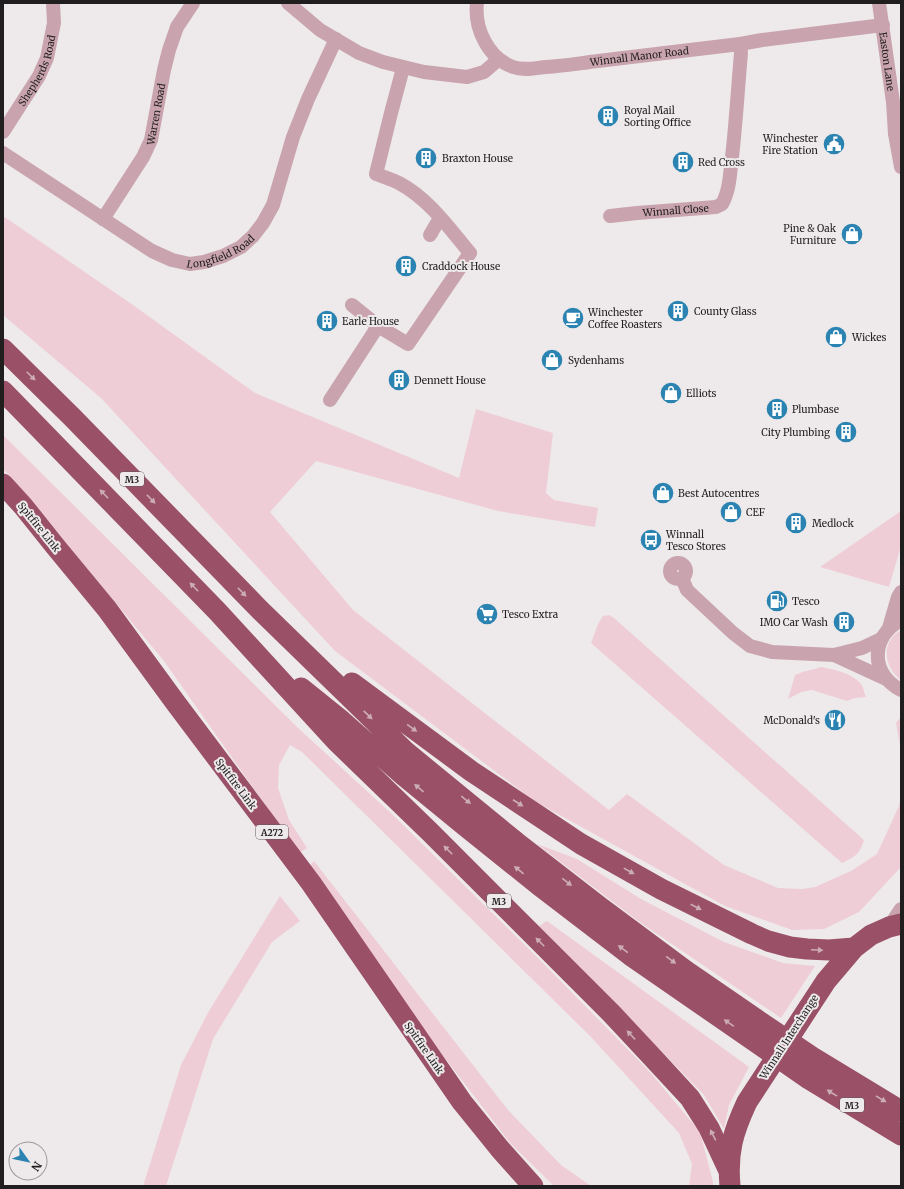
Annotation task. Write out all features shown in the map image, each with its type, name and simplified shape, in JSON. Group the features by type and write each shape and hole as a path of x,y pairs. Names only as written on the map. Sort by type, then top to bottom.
{"highway":[{"name":"M3","path":"3,349 73,418 260,610 406,752 516,842 674,962 772,1030 901,1111"},
{"name":"M3","path":"3,391 176,568 250,646 336,742 430,832 612,1014 685,1092 709,1128 730,1178"},
{"name":"Spitfire Link","path":"3,484 23,506 107,609 174,702 311,883 462,1102 500,1149 534,1186"},
{"name":"M3","path":"260,610 356,687 465,767 581,844 661,889 768,941 790,947 807,949 829,950 854,948"},
{"name":"M3","path":"250,646 342,721 465,826 630,955 809,1079 901,1135"},
{"name":"Winnall Interchange","path":"730,1178 731,1146 737,1123 747,1102 826,982 854,948 871,934 895,925"}],"street":[{"name":"Shepherds Road","path":"3,132 39,76 47,58 54,24 54,3"},
{"name":"Warren Road","path":"104,219 143,158 151,140 169,50 177,28 193,3"},
{"path":"288,3 309,22 359,53 370,58 403,68 444,75 467,77 484,72 498,60 488,48 480,30 476,14 477,3"},
{"name":"Easton Lane","path":"879,3 895,134 901,167"},
{"name":"Winnall Manor Road","path":"498,60 515,68 526,69 883,26"},
{"name":"Longfield Road","path":"3,153 152,251 172,260 190,264 214,260 241,247 253,236 263,223 273,205 293,137 318,74 336,39"},
{"name":"Winnall Close","path":"610,216 716,207 722,204 725,200 729,182 741,53 740,44"},
{"path":"352,305 378,326 408,344 470,253 431,207 398,182 376,174 390,113 403,68"},
{"path":"430,235 440,218"},
{"path":"330,400 378,326"},
{"path":"682,578 687,590 733,633 750,646 772,652 834,656 862,648 890,629"},
{"path":"901,592 898,597 890,629 878,647 877,656 881,672 893,686 901,690"},
{"path":"834,656 886,679"},
{"path":"895,925 901,909"}],"shaded area":[{"path":"3,216 133,305 255,393 459,478 476,409 553,433 546,493 554,500 598,508 595,527 498,511 316,461 270,512 353,610 609,810 627,794 724,865 778,888 802,889 815,887 851,871 877,854 899,806 901,796 901,867 859,912 824,929 792,930 725,906 536,802 335,651 101,398 3,315"},
{"path":"3,435 297,727 392,814 539,959 649,1071 700,1132 713,1186 689,1186 692,1164 679,1133 590,1036 302,752 290,745 279,765 278,788 289,820 307,848 299,853 164,661 3,469"},
{"path":"901,511 901,546 889,587 820,567"},
{"path":"609,615 864,840 861,849 850,859 842,863 591,643 598,624 603,616"},
{"path":"901,630 901,680 895,675 888,662 887,648 894,635"},
{"path":"821,667 837,671 858,680 866,697 855,698 847,701 812,690 801,692 788,699 795,675"},
{"path":"899,719 901,719 901,750 896,723"},
{"path":"537,844 577,859 641,899 724,942 783,963 815,966 781,1018 638,921"},
{"path":"314,861 508,1110 561,1165 591,1186 554,1186 510,1143 438,1049 306,869"},
{"path":"280,896 300,921 272,942 213,1039 166,1186 143,1186 181,1065 209,1011"},
{"path":"547,921 749,1067 729,1105 724,1129 704,1095 539,926"}],"place":[{"name":"Royal Mail Sorting Office","path":"608,116"},
{"name":"Winchester Fire Station","path":"834,144"},
{"name":"Braxton House","path":"426,158"},
{"name":"Red Cross","path":"683,162"},
{"name":"Pine & Oak Furniture","path":"852,234"},
{"name":"Craddock House","path":"406,266"},
{"name":"County Glass","path":"678,311"},
{"name":"Winchester Coffee Roasters","path":"573,318"},
{"name":"Earle House","path":"327,321"},
{"name":"Wickes","path":"836,337"},
{"name":"Sydenhams","path":"552,360"},
{"name":"Dennett House","path":"399,380"},
{"name":"Elliots","path":"671,393"},
{"name":"Plumbase","path":"777,409"},
{"name":"City Plumbing","path":"846,432"},
{"name":"Best Autocentres","path":"663,493"},
{"name":"CEF","path":"731,512"},
{"name":"Medlock","path":"796,523"},
{"name":"Winnall Tesco Stores","path":"651,540"},
{"name":"Tesco","path":"777,601"},
{"name":"Tesco Extra","path":"487,614"},
{"name":"IMO Car Wash","path":"844,622"},
{"name":"McDonald's","path":"835,720"}]}
